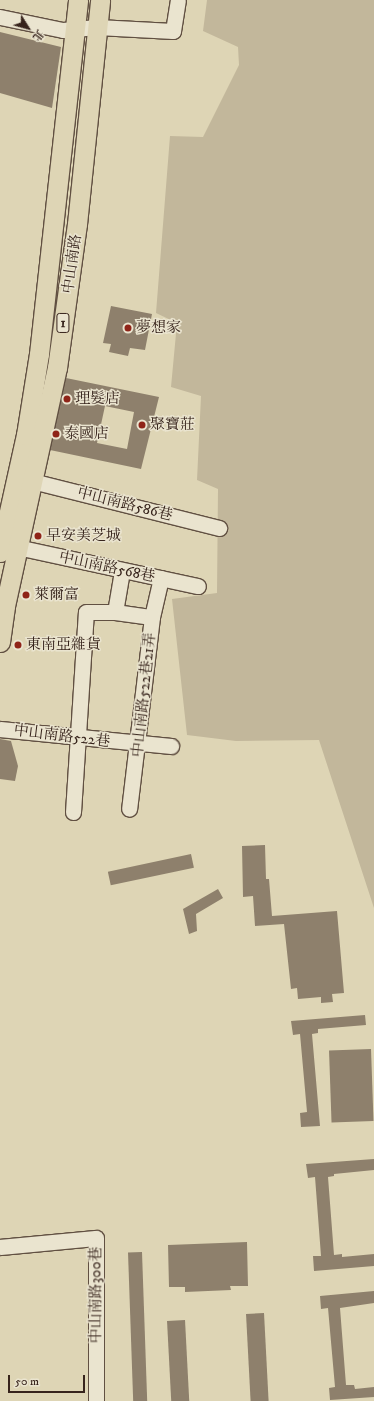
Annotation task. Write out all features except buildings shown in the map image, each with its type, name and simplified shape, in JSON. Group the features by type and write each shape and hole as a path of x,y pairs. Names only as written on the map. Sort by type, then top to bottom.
{"main road":[{"name":"中山南路","path":"0,642 9,550 39,354 78,0"},
{"name":"中山南路","path":"9,550 32,481 57,368 77,224 100,0"}],"street":[{"path":"0,17 63,30 97,27 173,31 178,0"},
{"name":"中山南路586巷","path":"32,481 219,528"},
{"name":"中山南路568巷","path":"9,550 198,586"},
{"path":"115,612 122,571"},
{"path":"152,617 161,578"},
{"name":"中山南路522巷21弄","path":"76,738 86,612 115,612 152,617 139,744 129,809"},
{"name":"中山南路522巷","path":"0,729 76,738 171,746"},
{"path":"73,812 76,738"},
{"name":"中山南路300巷","path":"0,1246 96,1238 96,1401"}],"shaded area":[{"path":"207,0 374,0 374,908 319,740 236,741 187,735 172,599 217,593 218,489 197,480 201,396 171,387 177,323 156,313 170,136 203,137 239,65 238,47 203,31"}],"place":[{"name":"夢想家","path":"128,328"},
{"name":"理髮店","path":"67,399"},
{"name":"聚寶莊","path":"142,425"},
{"name":"泰國店","path":"56,434"},
{"name":"早安美芝城","path":"38,536"},
{"name":"萊爾富","path":"26,595"},
{"name":"東南亞雜貨","path":"18,645"}]}
